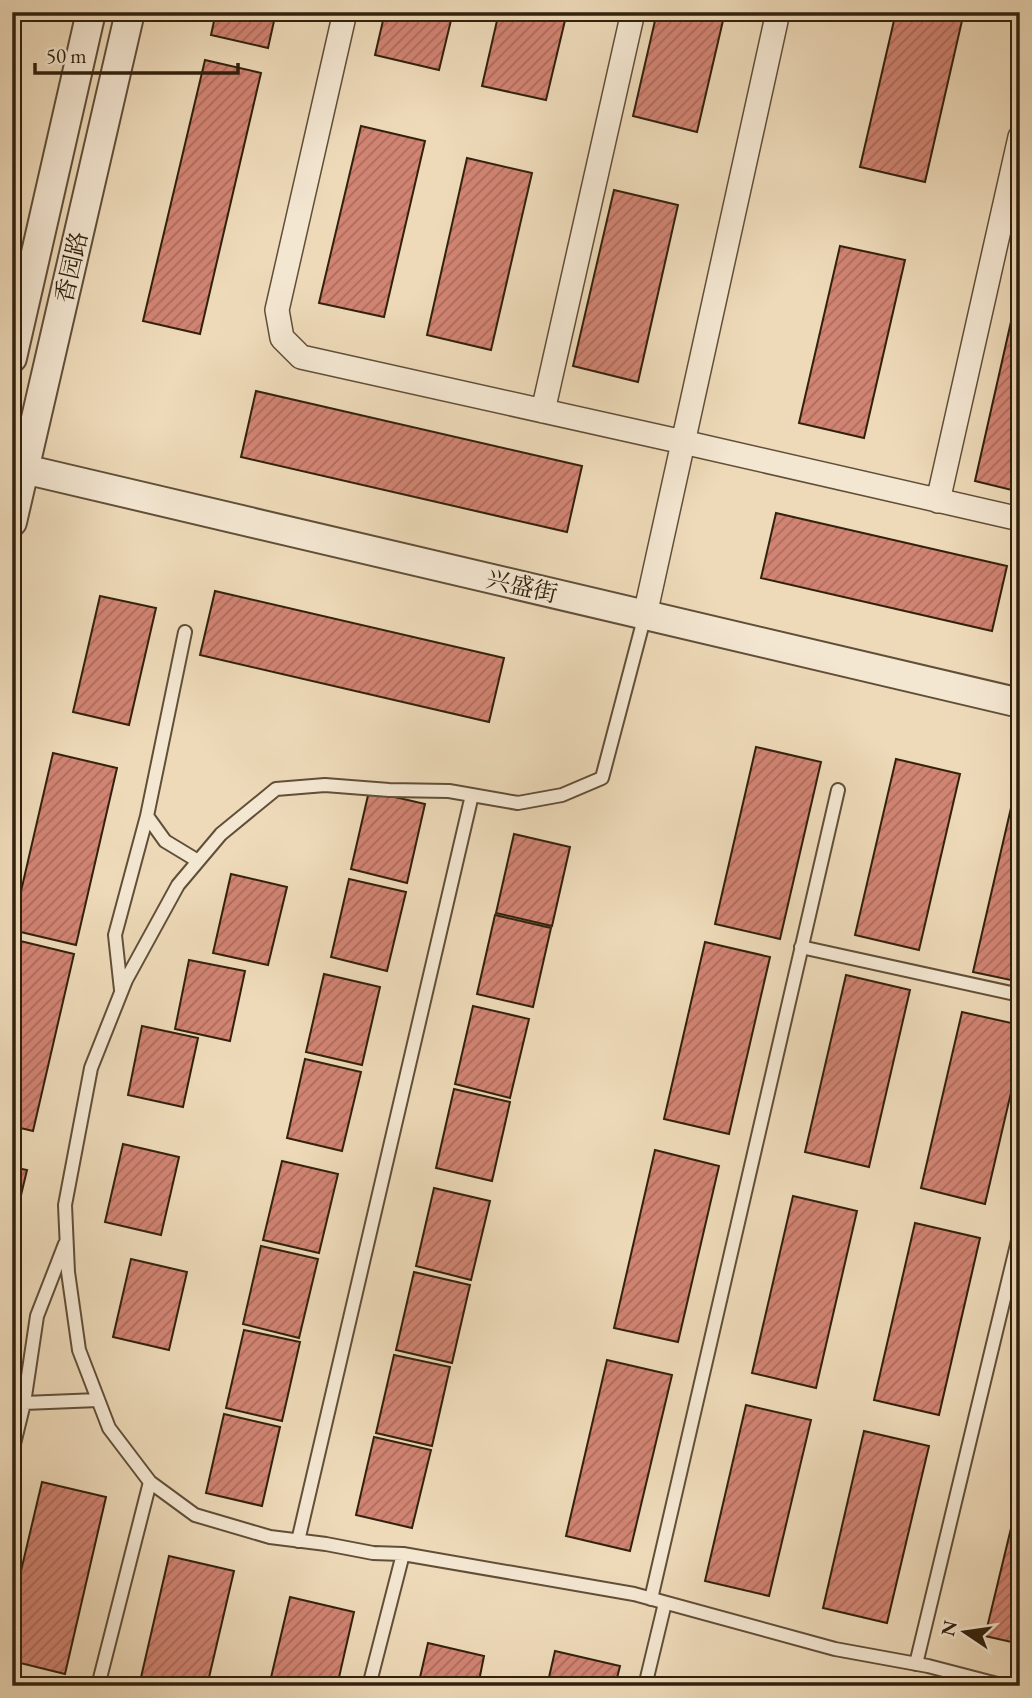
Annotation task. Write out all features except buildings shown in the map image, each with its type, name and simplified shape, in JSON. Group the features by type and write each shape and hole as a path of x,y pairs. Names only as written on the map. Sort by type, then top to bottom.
{"street":[{"name":"香园路","path":"12,358 91,12"},
{"name":"香园路","path":"12,522 130,12"},
{"path":"345,12 278,310 282,338 301,357 1020,519"},
{"path":"543,411 633,12"},
{"path":"645,615 778,12"},
{"path":"938,501 1020,137"},
{"name":"兴盛街","path":"24,469 1020,703"}],"lane":[{"path":"645,615 602,778 562,795 517,803 449,791 324,785 276,789 221,834 178,885 121,990 91,1068 65,1205 79,1350 109,1428 150,1482 195,1515 270,1537 373,1553 403,1554 555,1579 651,1599 835,1649 916,1664 1005,1686"},
{"path":"121,990 115,935 147,816 186,632"},
{"path":"651,1599 838,790"},
{"path":"298,1541 472,795"},
{"path":"147,816 165,841 198,861"},
{"path":"802,947 1020,995"},
{"path":"916,1664 1020,1232"},
{"path":"12,1452 24,1403 37,1316 67,1241"},
{"path":"24,1403 98,1400"},
{"path":"98,1686 150,1482"},
{"path":"369,1686 403,1554"},
{"path":"645,1686 665,1603"},
{"path":"948,1686 951,1672"}]}
